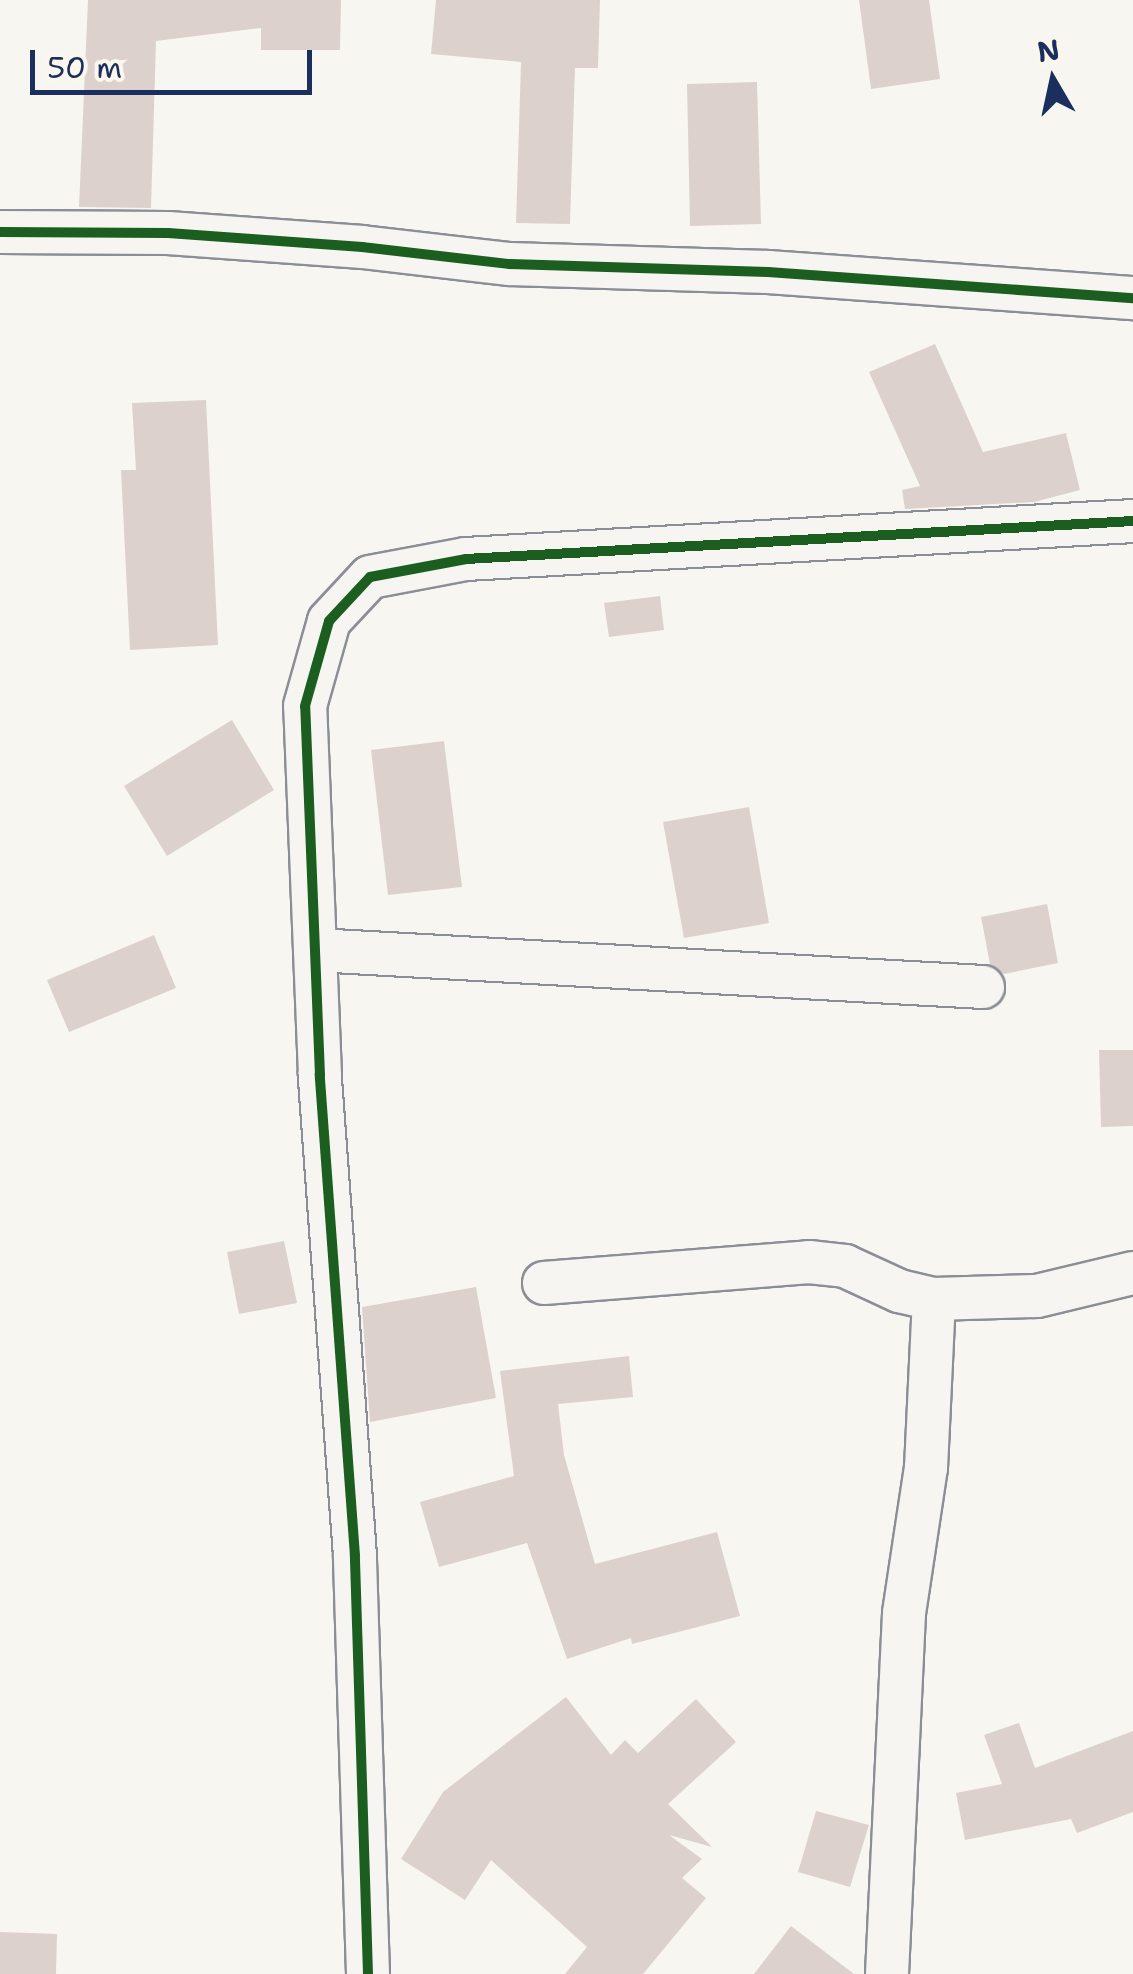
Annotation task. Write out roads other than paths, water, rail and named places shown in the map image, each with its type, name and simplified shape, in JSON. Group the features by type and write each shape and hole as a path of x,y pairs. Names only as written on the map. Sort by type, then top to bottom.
{"street":[{"path":"0,232 168,234 362,247 510,264 768,272 1133,298"},
{"path":"368,1974 355,1556 315,950 306,706 330,621 370,577 466,558 1133,521"},
{"path":"315,950 983,987"},
{"path":"544,1284 809,1262 845,1266 899,1290 934,1300 1037,1296 1133,1272"},
{"path":"887,1974 904,1612 926,1468 934,1300"}]}
